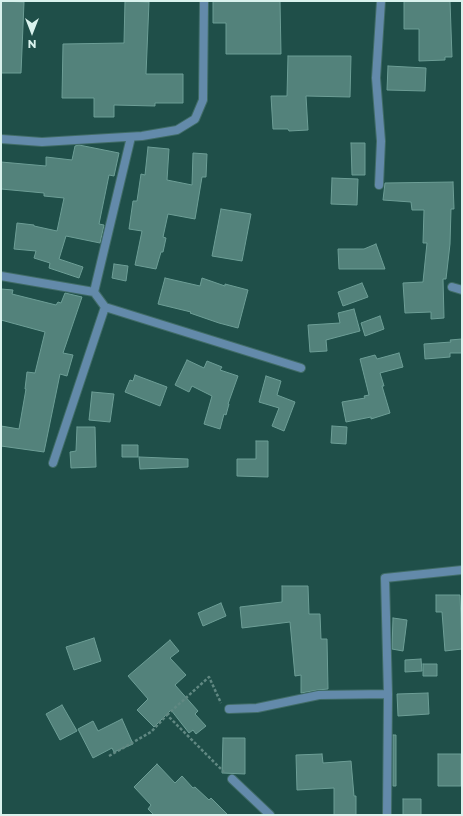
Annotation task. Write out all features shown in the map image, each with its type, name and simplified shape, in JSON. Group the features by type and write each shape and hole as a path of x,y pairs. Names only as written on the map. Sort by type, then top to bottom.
{"street":[{"path":"1,139 42,142 142,136 177,130 195,119 203,100 204,1"},
{"path":"379,185 381,141 376,78 381,1"},
{"path":"94,292 131,137"},
{"path":"1,276 94,292 105,307 301,368"},
{"path":"452,287 462,290"},
{"path":"53,462 105,307"},
{"path":"387,815 388,694 385,578 462,570"},
{"path":"229,709 257,708 319,695 388,694"},
{"path":"232,780 270,815"}],"path":[{"path":"109,756 151,732 167,715 209,677 222,706 229,709"},
{"path":"167,715 232,780"}],"building":[{"path":"1,1 24,2 21,73 1,73"},
{"path":"125,1 149,2 146,74 183,74 183,103 155,103 155,106 114,105 114,117 94,117 94,98 62,98 63,44 124,43"},
{"path":"213,1 280,1 281,54 226,54 226,23 213,23"},
{"path":"404,1 450,1 452,57 445,57 445,60 419,61 419,29 404,29"},
{"path":"288,56 351,56 350,97 306,96 308,130 289,131 288,129 273,129 271,96 287,96"},
{"path":"388,66 426,68 425,91 387,90"},
{"path":"351,143 365,143 365,175 352,175"},
{"path":"79,145 119,153 114,176 109,175 99,224 104,225 100,243 66,236 59,259 83,267 79,278 49,268 50,263 34,258 36,251 14,249 17,223 34,225 57,231 64,198 44,196 44,193 1,189 1,162 46,166 46,157 72,160 75,146"},
{"path":"148,147 169,149 167,180 192,185 193,153 207,154 206,177 202,177 195,219 168,214 163,237 166,238 163,252 161,252 156,269 135,265 142,231 129,229 133,201 137,201 141,174 145,175"},
{"path":"332,178 358,179 357,205 331,204"},
{"path":"453,182 454,209 451,209 450,244 446,279 443,279 444,318 431,319 431,312 405,313 403,283 423,282 427,243 423,243 424,210 412,210 411,202 383,200 385,183"},
{"path":"221,209 251,214 242,261 212,256"},
{"path":"376,244 385,269 339,269 338,249 364,249"},
{"path":"114,264 128,266 126,281 112,278"},
{"path":"165,278 200,286 202,278 225,286 225,284 248,290 238,328 190,313 191,312 158,304"},
{"path":"362,283 368,297 343,306 338,292"},
{"path":"1,289 13,290 12,294 56,305 58,302 61,303 65,293 82,297 63,353 73,355 67,376 60,374 44,452 1,446 1,426 19,429 26,389 27,372 35,373 45,332 1,320"},
{"path":"354,309 360,331 326,340 327,351 310,352 308,325 340,323 338,313"},
{"path":"380,316 384,329 365,336 361,323"},
{"path":"462,339 462,353 450,353 450,357 425,359 424,344 451,342 450,340"},
{"path":"399,353 403,367 380,373 384,386 382,386 390,413 371,419 371,417 346,422 342,402 365,398 364,396 369,395 360,359 375,355 377,359"},
{"path":"187,360 204,368 207,361 222,367 220,370 238,376 220,429 204,424 212,396 192,386 189,392 175,385"},
{"path":"135,375 167,387 160,406 125,392 130,380 133,381"},
{"path":"266,376 281,381 277,395 295,402 284,431 272,426 279,408 259,402"},
{"path":"92,392 114,394 110,422 89,420"},
{"path":"332,426 347,427 346,444 331,443"},
{"path":"77,427 95,427 96,467 71,468 70,452 76,451"},
{"path":"256,441 268,441 268,477 237,476 237,459 256,459"},
{"path":"122,445 138,445 138,457 122,457"},
{"path":"139,457 188,459 188,467 140,469"},
{"path":"282,586 308,586 309,614 320,614 321,639 327,639 328,689 301,693 301,675 295,676 290,622 242,628 240,607 282,602"},
{"path":"436,595 460,595 462,649 445,651 442,612 436,612"},
{"path":"221,603 226,616 203,626 198,613"},
{"path":"393,618 407,620 403,651 392,649"},
{"path":"94,638 101,661 74,670 66,647"},
{"path":"170,640 179,651 170,658 186,675 175,685 198,711 195,714 206,726 196,734 193,730 189,733 171,710 154,727 137,710 148,699 128,676"},
{"path":"421,659 422,671 405,672 405,660"},
{"path":"423,664 437,664 437,676 423,676"},
{"path":"428,693 429,714 398,716 397,694"},
{"path":"62,705 77,731 60,740 46,714"},
{"path":"122,719 133,744 114,752 112,748 93,758 78,729 93,721 98,731"},
{"path":"393,735 396,735 396,786 393,786"},
{"path":"223,738 245,738 245,774 222,773"},
{"path":"322,754 323,763 351,761 354,796 356,796 356,815 334,815 334,788 297,790 296,755"},
{"path":"438,754 461,754 461,786 438,786"},
{"path":"157,764 175,783 182,776 193,788 195,787 209,800 211,798 228,815 154,815 148,809 151,805 134,787"},
{"path":"403,799 421,799 421,815 403,815"}]}
